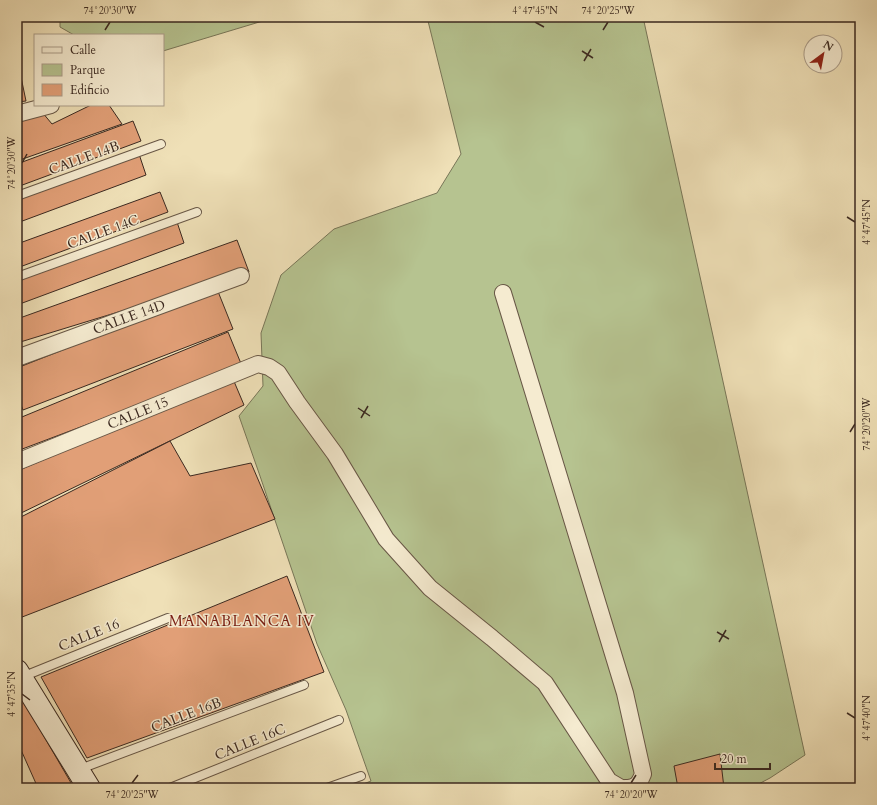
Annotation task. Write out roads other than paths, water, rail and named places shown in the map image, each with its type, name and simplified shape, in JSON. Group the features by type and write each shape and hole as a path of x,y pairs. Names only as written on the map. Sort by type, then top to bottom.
{"street":[{"path":"17,114 47,106"},
{"name":"CALLE 14D","path":"17,358 241,276"},
{"path":"503,293 625,693 644,774 640,782 632,788 624,788"},
{"name":"CALLE 15","path":"17,462 258,364 269,366 278,373 335,454 386,539 430,588 545,683 609,781 621,788"},
{"path":"19,674 84,779"}],"lane":[{"name":"CALLE 14B","path":"17,196 161,144"},
{"name":"CALLE 14C","path":"17,278 197,212"},
{"name":"CALLE 16","path":"19,674 168,618"},
{"name":"CALLE 16B","path":"84,779 304,685"},
{"name":"CALLE 16C","path":"170,788 340,720"},
{"path":"327,788 361,776"}],"district":[{"name":"MANABLANCA IV","path":"242,621"}]}
